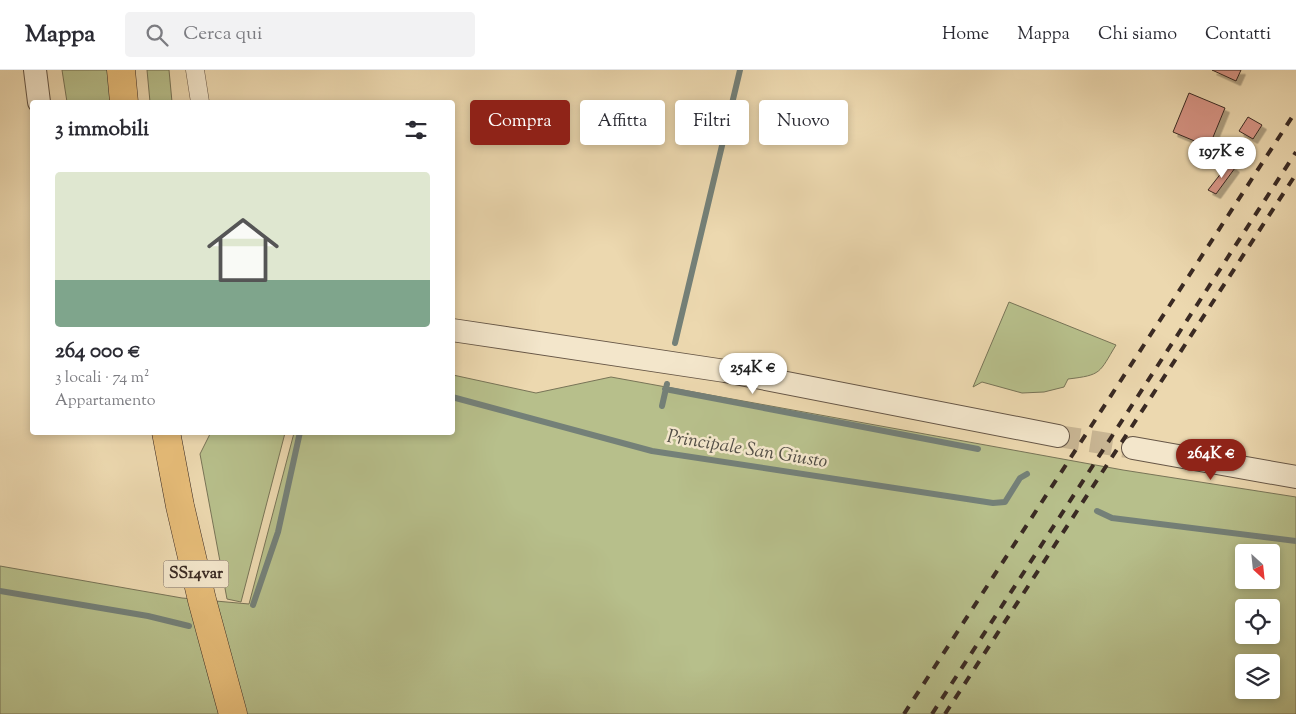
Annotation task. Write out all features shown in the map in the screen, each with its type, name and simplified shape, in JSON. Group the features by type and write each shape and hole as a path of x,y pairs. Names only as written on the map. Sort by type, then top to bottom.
{"highway":[{"path":"121,70 124,100"},
{"name":"SS14var","path":"167,435 180,506 200,591 233,714"}],"street":[{"path":"35,70 39,100"},
{"path":"195,70 200,100"},
{"path":"455,330 725,371 1058,436"},
{"path":"1133,448 1296,477"}],"green space":[{"path":"62,70 108,70 111,100 67,100"},
{"path":"147,70 169,70 172,100 150,100"},
{"path":"1009,302 1116,345 1098,371 1087,376 1068,379 1064,387 1044,392 1022,393 982,382 973,387"},
{"path":"455,375 536,393 611,377 1123,470 1296,497 1296,714 0,714 0,566 182,598 249,604 293,435 455,435"},
{"path":"210,435 284,435 241,602 227,599 200,454"}],"building":[{"path":"1212,70 1241,70 1236,81"},
{"path":"1189,93 1225,108 1209,147 1173,132"},
{"path":"1248,117 1262,125 1253,139 1239,131"},
{"path":"1237,141 1248,147 1239,162 1229,156"},
{"path":"1229,163 1235,168 1216,194 1208,190"}],"waterway":[{"path":"675,343 740,70"},
{"path":"662,406 667,384"},
{"path":"665,389 978,449"},
{"name":"Principale San Giusto","path":"455,398 652,451 993,503 1005,502 1020,478 1027,474"},
{"name":"Principale San Giusto","path":"253,605 278,532 299,435"},
{"name":"Principale San Giusto","path":"1097,511 1112,518 1296,541"},
{"name":"Principale San Giusto","path":"0,591 148,616 189,626"}],"tunnel":[{"path":"1058,436 1133,448"}],"railway":[{"path":"904,714 1296,111"},
{"path":"932,714 1296,152"},
{"path":"945,714 1296,174"}]}
